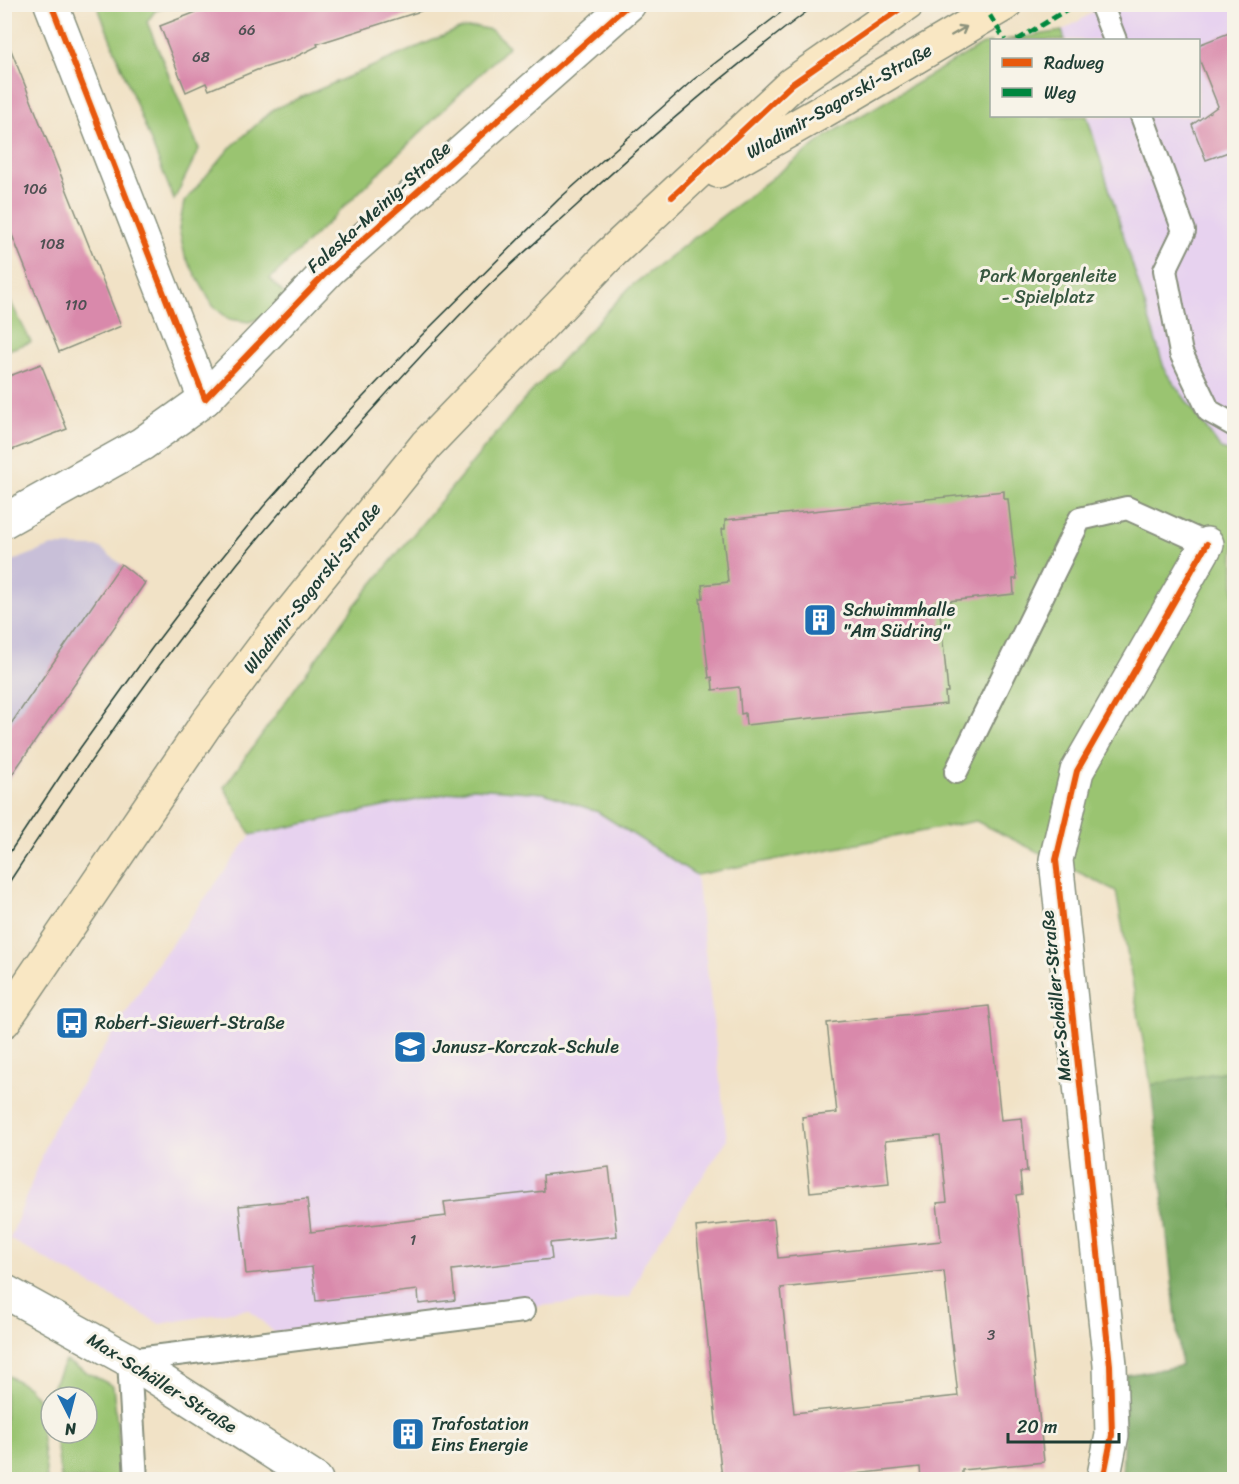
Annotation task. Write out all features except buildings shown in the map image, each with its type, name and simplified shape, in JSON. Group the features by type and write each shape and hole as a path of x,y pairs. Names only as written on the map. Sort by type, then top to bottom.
{"main road":[{"name":"Wladimir-Sagorski-Straße","path":"4,1021 213,716 272,636 418,454 609,255 792,84 907,4"},
{"name":"Wladimir-Sagorski-Straße","path":"672,197 1005,4"}],"street":[{"path":"51,4 205,399"},
{"name":"Faleska-Meinig-Straße","path":"4,521 142,444 205,399 330,270 619,8"},
{"name":"Max-Schäller-Straße","path":"1103,1479 1112,1435 1110,1365 1056,860 1077,771 1208,544"},
{"name":"Max-Schäller-Straße","path":"4,1291 129,1360 316,1479"}],"lane":[{"path":"1101,4 1115,39"},
{"path":"1142,117 1184,231 1165,270 1181,353 1209,411 1234,425"},
{"path":"956,772 1080,519 1127,508 1208,544"},
{"path":"136,1479 129,1360 523,1311"}],"shaded area":[{"path":"1105,5 1234,5 1234,453 1221,449 1165,371 1087,117 1200,117 1200,39 1065,39 1062,31"},
{"path":"52,546 99,547 145,583 5,786 5,564"},
{"name":"Janusz-Korczak-Schule","path":"473,788 544,793 598,812 696,875 727,1140 645,1262 630,1297 274,1332 248,1309 160,1324 10,1239 52,1130 157,964 251,835"}],"green space":[{"path":"97,5 172,5 155,11 147,22 199,149 174,200"},
{"path":"477,27 491,30 509,46 270,279 287,297 271,314 249,322 229,319 213,306 185,256 179,229 184,202 229,149 274,109 459,29"},
{"path":"1062,31 1065,39 1011,39"},
{"name":"Park Morgenleite - Spielplatz","path":"990,43 990,117 1087,117 1165,371 1221,449 1234,453 1234,1070 1151,1085 1116,891 976,821 696,875 598,812 544,793 473,788 251,835 224,787 355,605 523,401 630,287 828,135 983,44"},
{"path":"4,289 31,342 5,351 4,351"},
{"path":"1234,1070 1234,1479 1122,1480 1126,1375 1181,1366 1151,1085"},
{"path":"65,1361 113,1386 123,1479 61,1479 57,1445 99,1445 99,1385 53,1385"},
{"path":"5,1374 28,1387 37,1398 39,1445 43,1445 47,1479 5,1479"}],"tram line":[{"path":"4,861 65,769 203,581 263,507 342,419 421,336 559,199 693,80 792,4"},
{"path":"4,890 117,724 206,604 285,506 401,377 503,272 633,154 723,77 817,4"}],"marked path":[{"path":"983,4 1004,39"},
{"path":"1019,39 1076,4"}],"cycle path":[{"path":"51,4 205,399 329,270 629,4"},
{"path":"672,197 792,84 907,4"},
{"path":"1103,1480 1112,1435 1110,1365 1056,860 1077,771 1207,544"}],"place":[{"name":"Schwimmhalle \"Am Südring\"","path":"820,620"},
{"name":"Robert-Siewert-Straße","path":"72,1023"},
{"name":"Janusz-Korczak-Schule","path":"410,1047"},
{"name":"Trafostation Eins Energie","path":"408,1434"}]}
